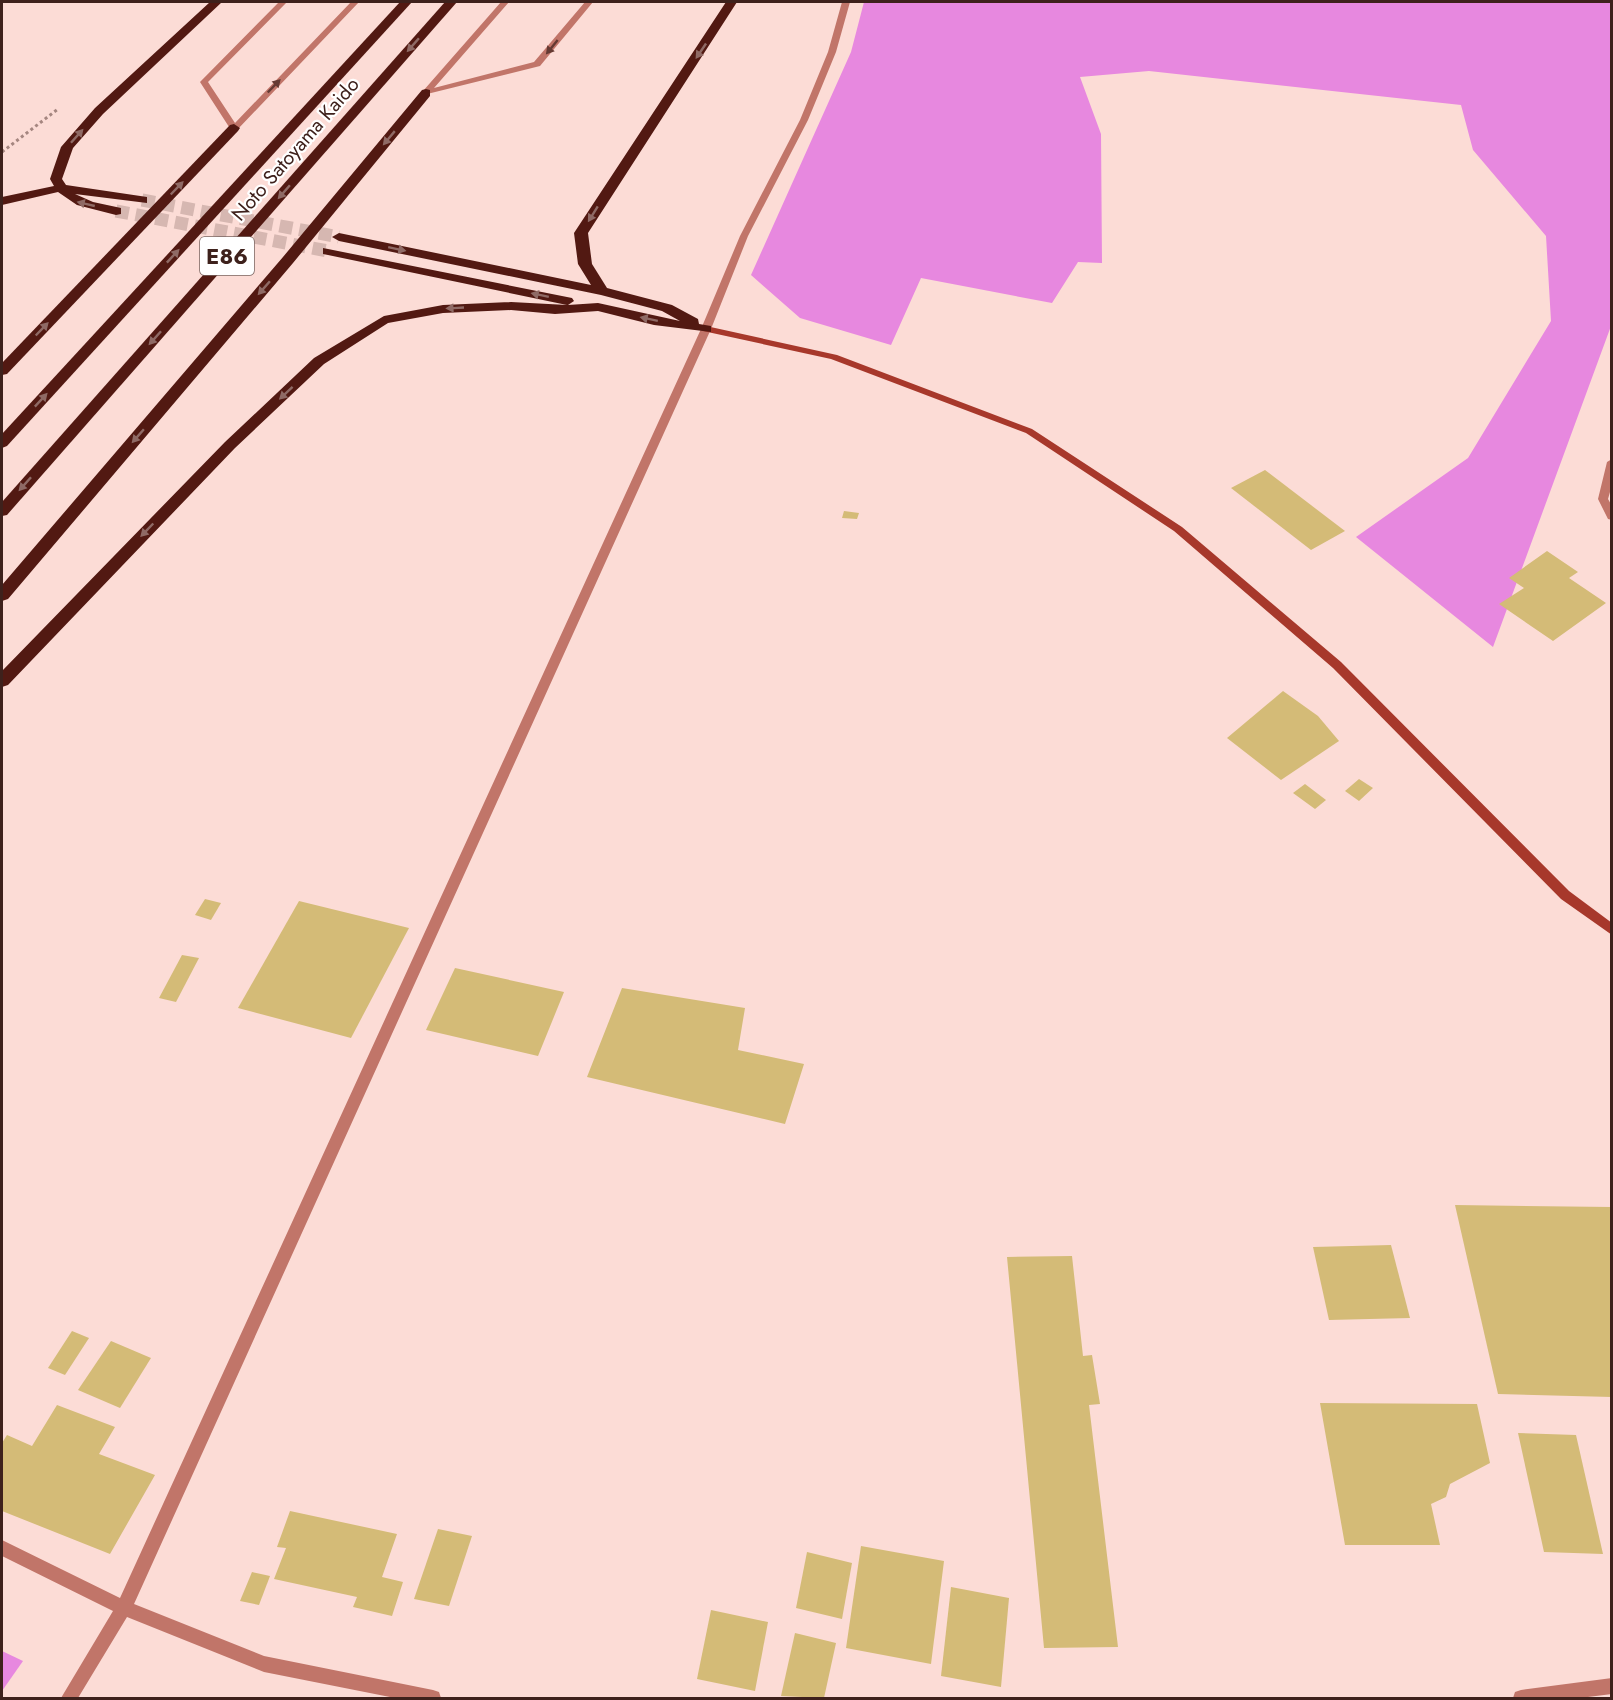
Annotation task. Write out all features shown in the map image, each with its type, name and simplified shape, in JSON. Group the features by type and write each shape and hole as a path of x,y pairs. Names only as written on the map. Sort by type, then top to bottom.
{"highway":[{"path":"116,211 74,201 60,188 56,179 67,147 99,111 216,2"},
{"name":"Noto Satoyama Kaido","path":"2,443 406,2"},
{"name":"Noto Satoyama Kaido","path":"2,511 452,2"},
{"path":"602,291 585,264 581,233 732,2"},
{"path":"2,595 288,260 426,93"},
{"path":"2,371 234,128"},
{"path":"2,201 60,188 142,200"},
{"path":"339,237 602,291 667,308 706,328"},
{"path":"328,251 598,307 654,321 706,328"},
{"path":"2,681 230,445 319,361 384,320 442,309 511,306 555,309 598,307"}],"street":[{"path":"283,2 204,82 234,128 355,2"},
{"path":"426,93 505,2"},
{"path":"426,93 537,64 589,2"},
{"path":"69,1698 124,1608 706,328 744,236 804,120 832,52 846,2"},
{"path":"706,328 834,357 1029,431 1178,529 1337,665 1565,895 1611,930"},
{"path":"1611,462 1603,499 1611,517"},
{"path":"2,1548 124,1608 264,1664 433,1698"},
{"path":"1521,1698 1611,1686"}],"shaded area":[{"path":"864,2 1611,2 1611,326 1493,647 1356,537 1468,458 1551,321 1546,236 1473,150 1461,105 1149,71 1080,77 1101,134 1102,263 1078,262 1052,303 921,278 891,345 800,318 751,275 851,52"},
{"path":"2,1651 23,1661 2,1691"}],"building":[{"path":"1265,470 1345,531 1311,550 1231,488"},
{"path":"844,511 859,513 857,519 842,518"},
{"path":"1547,551 1578,572 1569,578 1606,603 1553,641 1499,604 1524,588 1509,578"},
{"path":"1283,691 1318,716 1339,741 1281,780 1227,738"},
{"path":"1359,779 1373,788 1359,801 1345,791"},
{"path":"1305,784 1326,800 1315,809 1293,793"},
{"path":"205,899 221,903 211,920 195,915"},
{"path":"299,901 409,928 351,1038 238,1008"},
{"path":"182,955 199,958 176,1002 159,998"},
{"path":"455,968 564,992 538,1056 426,1030"},
{"path":"622,988 745,1008 738,1050 804,1064 785,1124 587,1077"},
{"path":"1455,1205 1612,1207 1612,1397 1498,1394"},
{"path":"1391,1245 1410,1318 1329,1320 1313,1247"},
{"path":"1072,1256 1083,1356 1092,1355 1100,1404 1089,1405 1118,1647 1044,1648 1007,1257"},
{"path":"72,1331 89,1338 65,1375 48,1368"},
{"path":"111,1341 151,1358 120,1408 78,1390"},
{"path":"1320,1403 1477,1404 1490,1463 1450,1484 1446,1497 1431,1504 1440,1545 1345,1545"},
{"path":"57,1405 115,1427 99,1454 155,1475 110,1554 2,1511 2,1443 7,1435 32,1446"},
{"path":"1518,1433 1576,1435 1603,1554 1544,1552"},
{"path":"290,1511 397,1534 382,1577 403,1582 392,1616 353,1607 357,1597 274,1579 286,1548 277,1547"},
{"path":"438,1529 472,1536 449,1606 414,1599"},
{"path":"861,1546 944,1561 931,1664 846,1648"},
{"path":"807,1552 852,1563 842,1619 796,1608"},
{"path":"252,1572 270,1576 259,1605 240,1601"},
{"path":"951,1587 1009,1598 1001,1687 941,1676"},
{"path":"711,1610 768,1622 755,1691 697,1679"},
{"path":"795,1633 836,1643 824,1698 781,1696"}],"tunnel":[{"path":"142,200 339,237"},
{"path":"116,211 328,251"}]}
